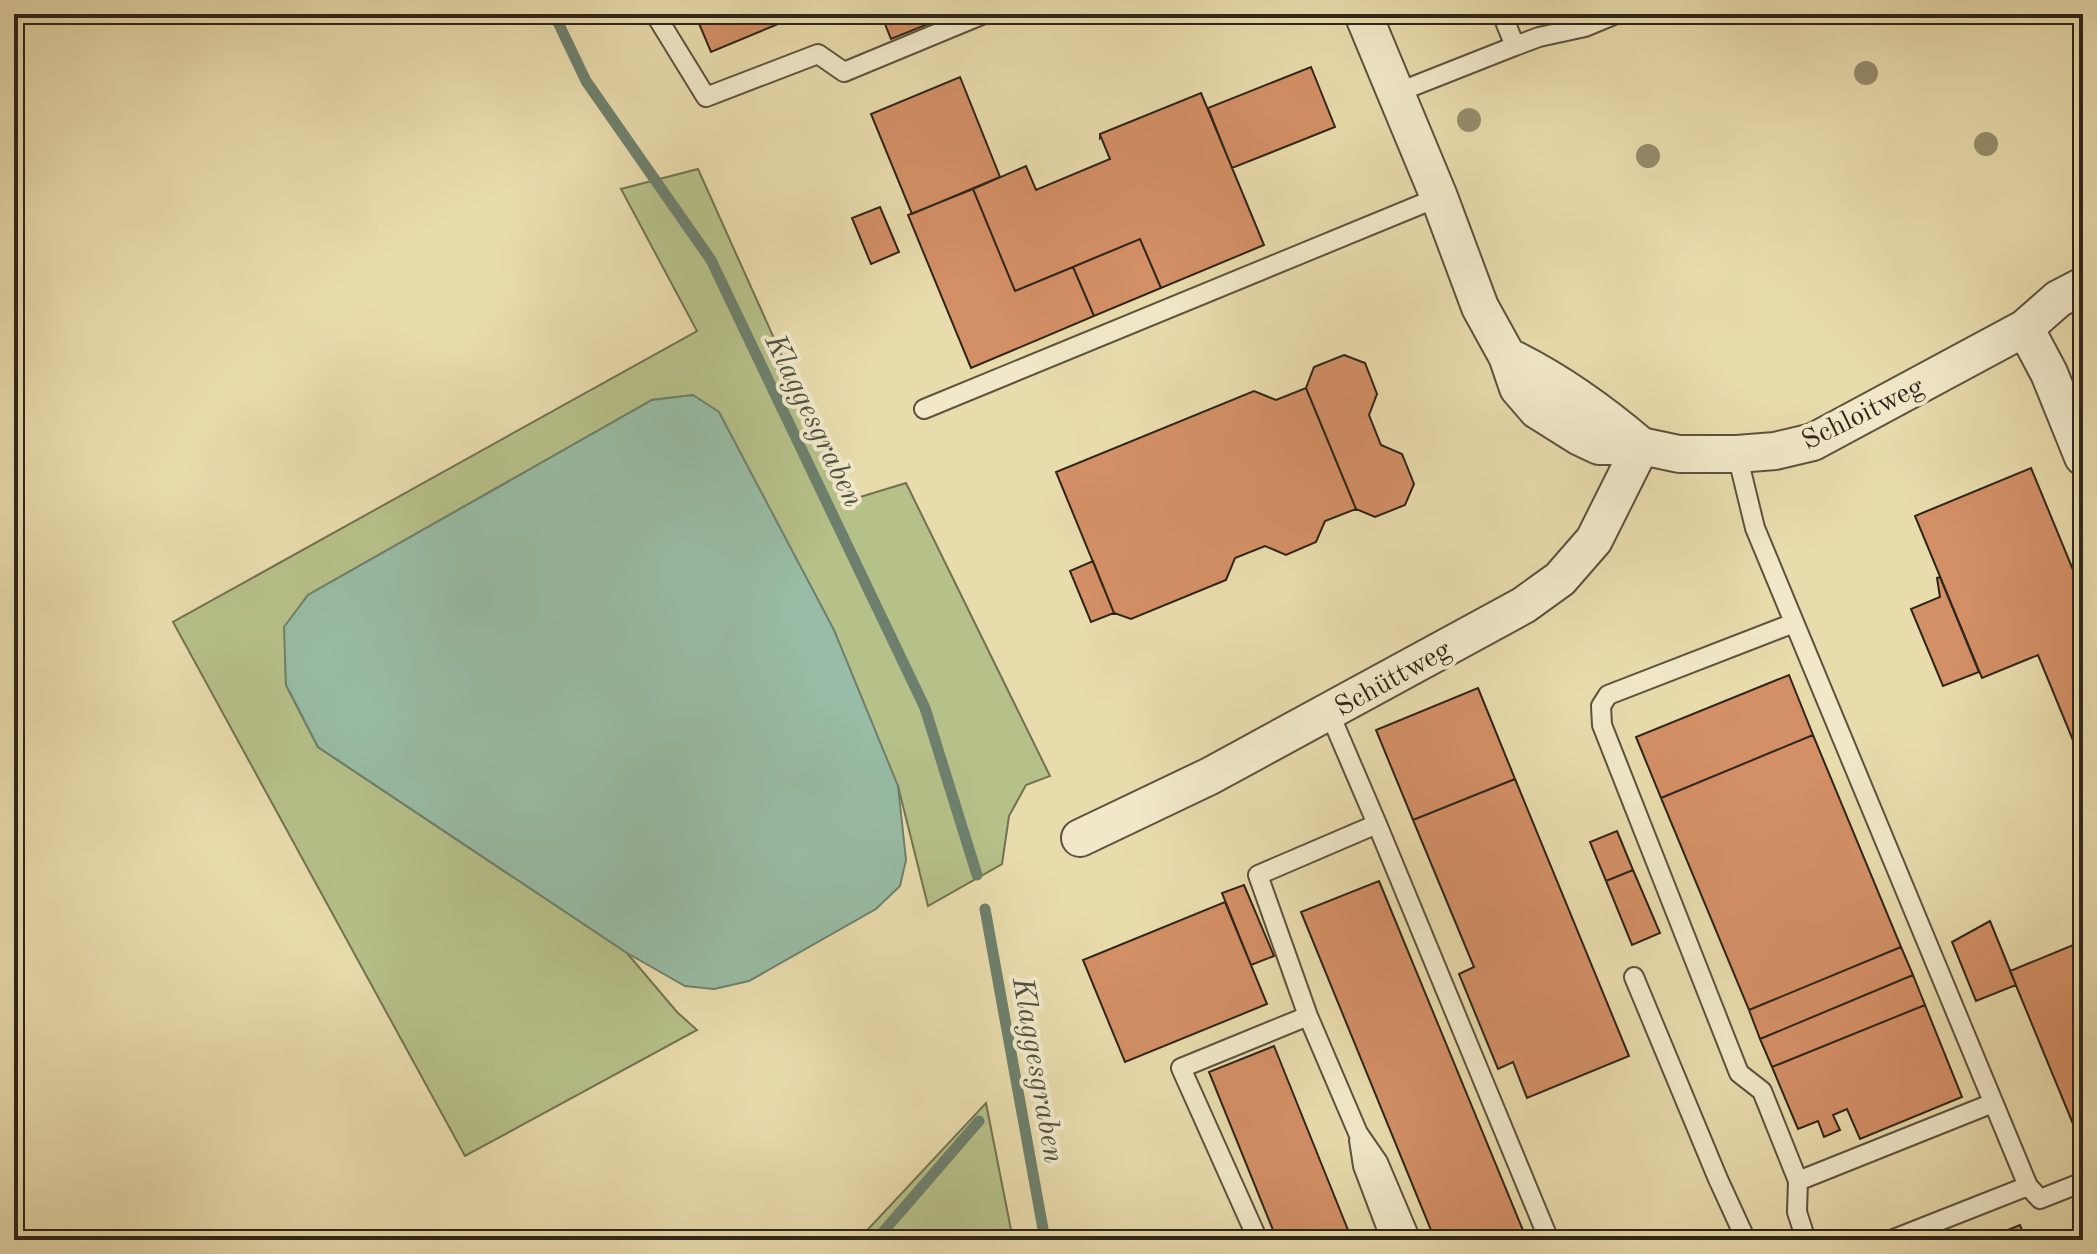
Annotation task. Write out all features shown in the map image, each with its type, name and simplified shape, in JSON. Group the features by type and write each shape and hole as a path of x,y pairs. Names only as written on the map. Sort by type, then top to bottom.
{"street":[{"name":"Schloitweg","path":"1363,14 1439,197 1480,307 1507,356 1518,388 1537,410 1599,446 1641,446 1679,454 1737,454 1775,451 1813,442 2025,328 2058,299 2083,286"},
{"path":"2025,328 2049,373 2083,457"},
{"name":"Schüttweg","path":"1080,838 1210,776 1524,605 1560,579 1594,540 1641,446"}],"lane":[{"path":"655,14 706,97 818,54 844,72 984,14"},
{"path":"1502,14 1515,46"},
{"path":"1396,93 1539,37 1585,27 1616,14"},
{"path":"924,409 1439,197"},
{"path":"1737,454 1755,528 2028,1186 2040,1199 2083,1182"},
{"path":"1794,623 1608,695 1601,706 1602,725 1739,1073 1762,1091 1798,1181 1797,1212 1806,1240"},
{"path":"1329,712 1549,1240"},
{"path":"1377,824 1258,875 1308,1016 1358,1133 1378,1162 1411,1240"},
{"path":"1634,977 1746,1240"},
{"path":"1258,1240 1181,1068 1308,1016"},
{"path":"1798,1181 1993,1103"},
{"path":"1358,1133 1363,1166 1391,1240"},
{"path":"1891,1240 2028,1186"}],"shaded area":[{"path":"698,169 847,501 906,483 1050,776 1026,785 1009,816 1002,864 928,906 898,786 693,395 652,400 308,595 285,627 286,685 318,747 627,953 677,1012 697,1030 465,1156 173,622 697,331 621,189"},
{"path":"693,395 719,412 834,630 898,786 906,860 900,886 876,909 749,981 714,989 685,986 627,953 318,747 286,685 284,627 308,595 652,400"},
{"path":"986,1103 1013,1240 858,1240"}],"building":[{"path":"695,14 802,14 711,52"},
{"path":"881,14 953,14 891,39"},
{"path":"1311,67 1335,127 1232,168 1208,108"},
{"path":"960,77 1000,177 912,214 871,114"},
{"path":"1201,93 1264,245 1161,288 1140,239 1015,291 973,189 1026,166 1036,190 1110,159 1100,134"},
{"path":"973,189 1015,291 1073,267 1094,316 971,368 908,215"},
{"path":"880,207 899,252 871,264 852,218"},
{"path":"1140,239 1161,288 1094,316 1073,267"},
{"path":"1344,355 1365,363 1377,394 1369,415 1381,445 1402,454 1414,484 1405,505 1375,517 1356,509 1306,388 1314,367"},
{"path":"1306,388 1356,509 1325,521 1316,542 1286,555 1265,546 1235,558 1226,580 1131,619 1114,613 1056,472 1254,391 1276,400"},
{"path":"2031,468 2083,594 2083,747 2077,750 2038,655 1982,678 1915,516"},
{"path":"1093,561 1114,613 1091,622 1070,571"},
{"path":"1940,577 1979,672 1943,686 1911,609 1940,597 1937,578"},
{"path":"1789,675 1813,735 1661,798 1636,737"},
{"path":"1478,688 1515,779 1413,820 1376,730"},
{"path":"1813,735 1901,947 1749,1010 1661,798"},
{"path":"1515,779 1629,1056 1527,1098 1513,1062 1498,1069 1459,974 1474,967 1413,820"},
{"path":"1617,831 1633,870 1606,881 1590,842"},
{"path":"1633,870 1660,933 1632,945 1606,881"},
{"path":"1379,881 1527,1240 1435,1240 1301,912"},
{"path":"1244,885 1274,956 1251,965 1222,893"},
{"path":"1225,902 1267,1004 1125,1062 1083,960"},
{"path":"1990,921 2016,985 1976,1001 1952,942"},
{"path":"2083,941 2083,1148 2010,971"},
{"path":"1901,947 1913,975 1760,1039 1749,1010"},
{"path":"1913,975 1925,1005 1772,1067 1760,1039"},
{"path":"1925,1005 1962,1097 1860,1139 1847,1109 1833,1115 1840,1130 1824,1137 1818,1121 1798,1129 1772,1067"},
{"path":"1274,1046 1352,1240 1277,1240 1209,1072"},
{"path":"2020,1225 2026,1240 1983,1240"}],"waterway":[{"name":"Klaggesgraben","path":"554,14 586,81 711,260 925,708 977,875"},
{"name":"Klaggesgraben","path":"985,909 1045,1240"},
{"path":"876,1240 979,1121"}]}
